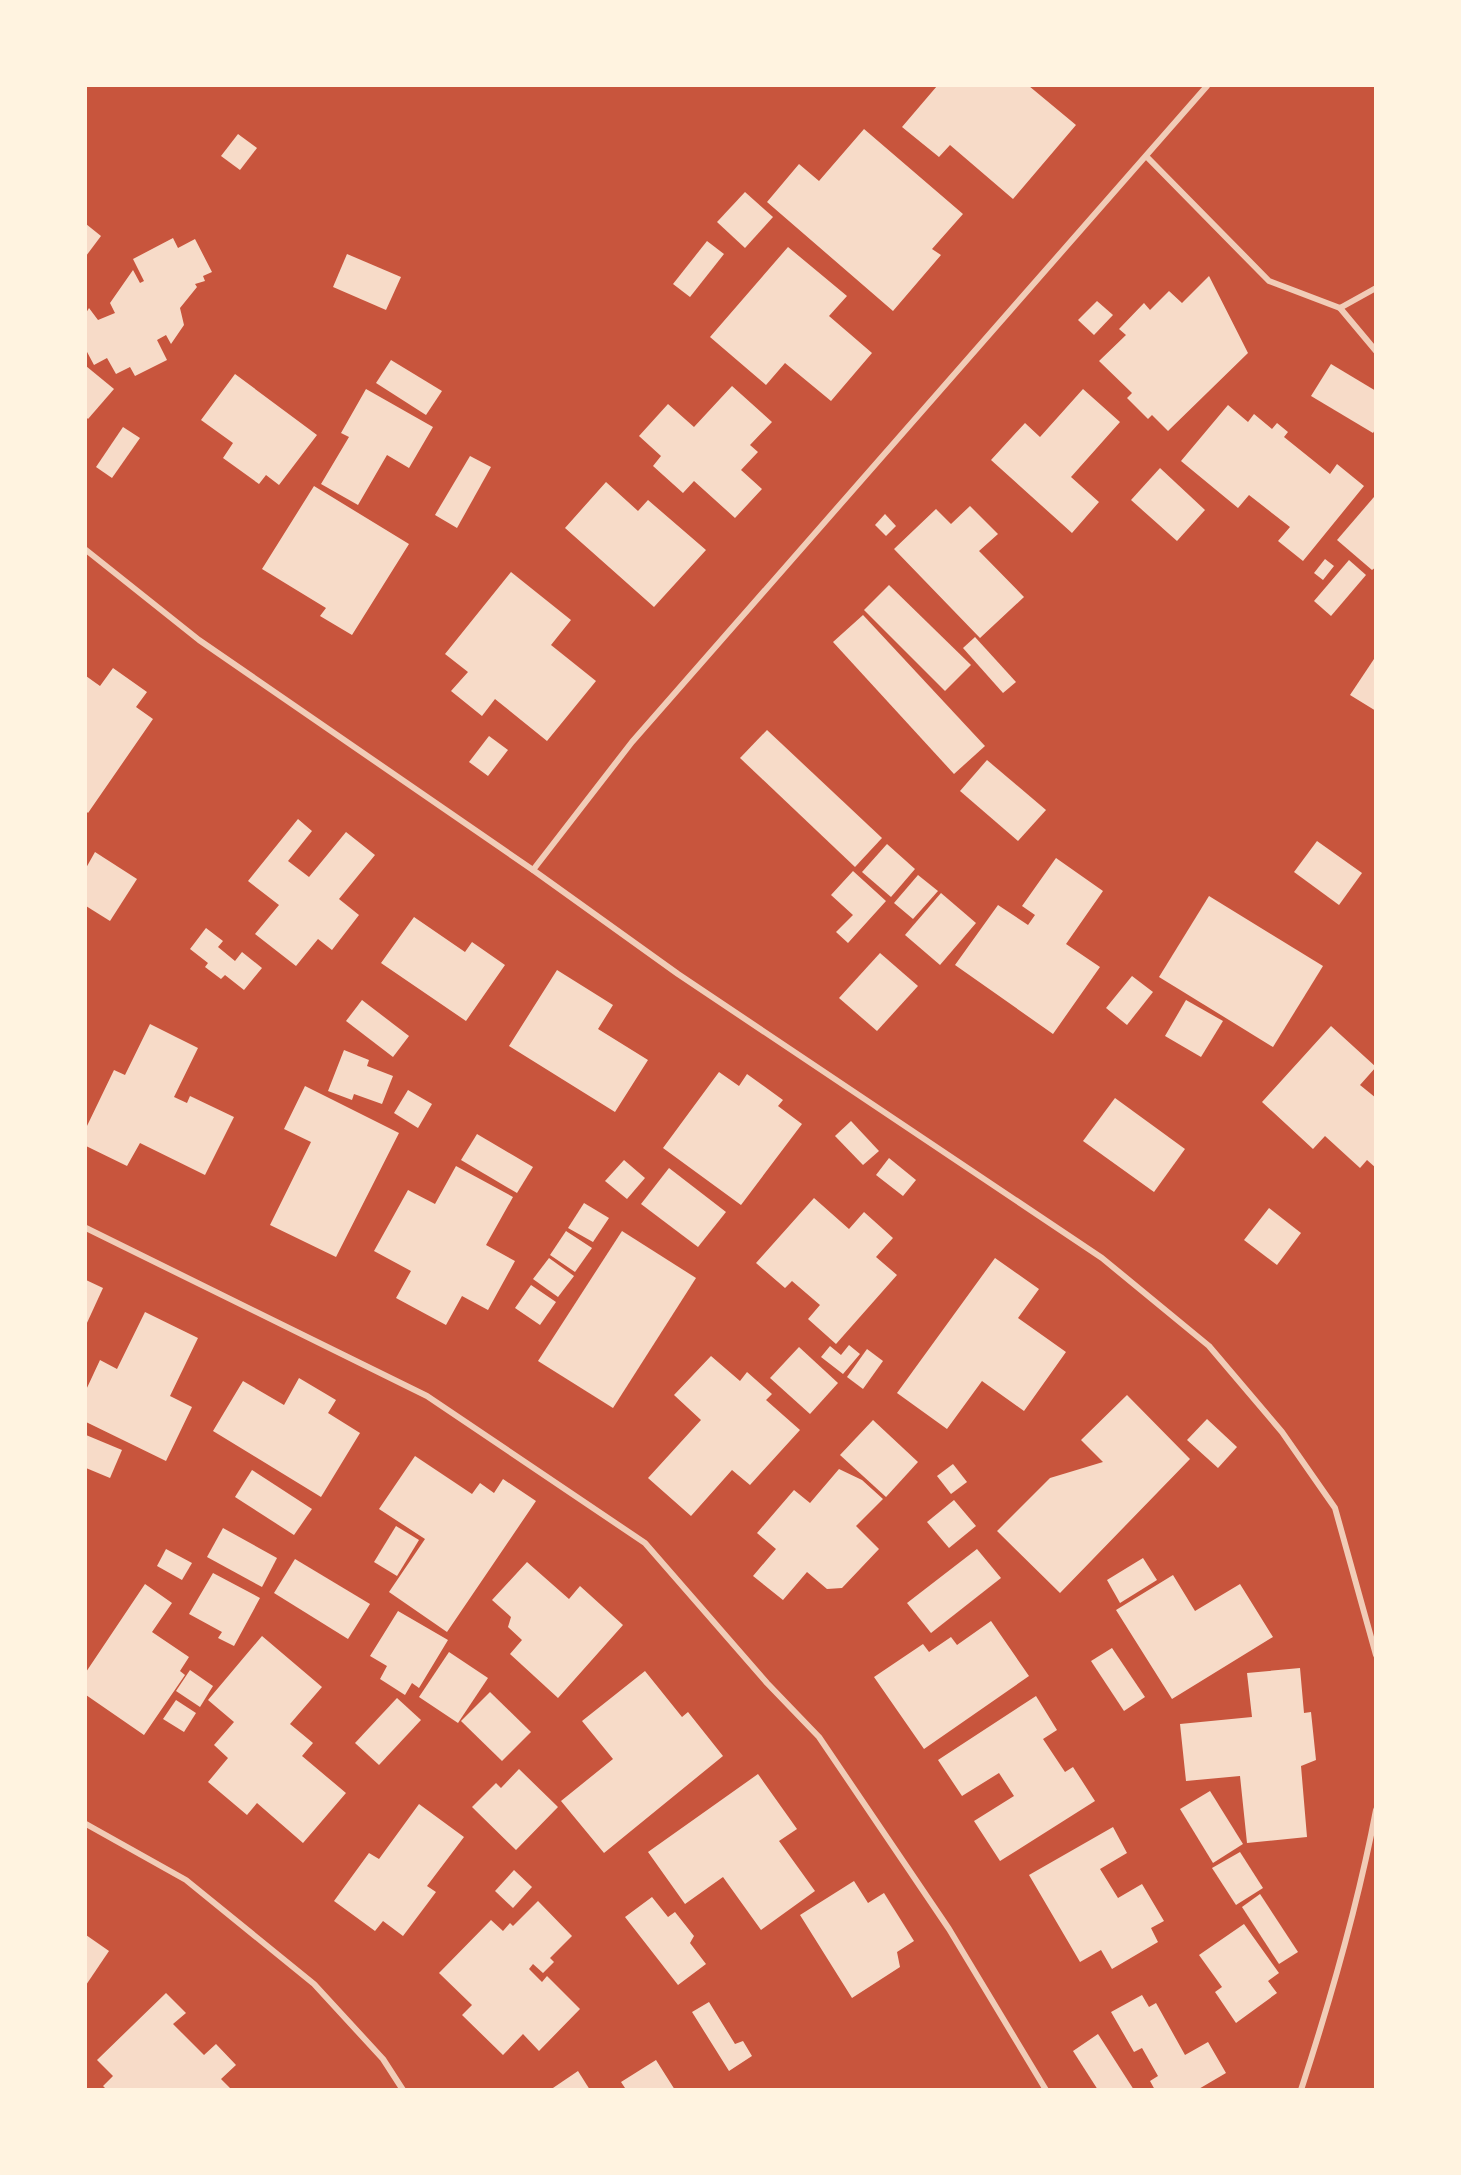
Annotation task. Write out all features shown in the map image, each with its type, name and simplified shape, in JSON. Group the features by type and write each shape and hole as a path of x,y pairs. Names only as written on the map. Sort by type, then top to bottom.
{"street":[{"path":"533,870 633,742 1208,86"},
{"path":"1147,157 1269,281 1340,308 1376,351"},
{"path":"1340,308 1376,288"},
{"path":"86,549 199,640 533,870 678,974 1102,1258 1209,1346 1282,1432 1335,1508 1376,1655"},
{"path":"86,1228 427,1396 645,1543 767,1683 819,1737 949,1929 1046,2090"},
{"path":"1301,2090 1336,1976 1366,1862 1376,1810"},
{"path":"86,1824 186,1880 314,1984 383,2059 402,2090"}],"building":[{"path":"937,86 1029,86 1076,125 1013,199 950,145 939,157 902,127"},
{"path":"864,129 963,214 932,249 941,255 893,311 767,202 799,164 819,181"},
{"path":"238,134 257,148 240,170 221,156"},
{"path":"745,192 773,217 745,248 717,222"},
{"path":"86,224 101,236 86,256"},
{"path":"173,238 178,248 195,239 212,272 203,276 205,281 195,284 197,287 180,308 184,325 171,344 166,335 157,340 167,360 135,376 130,367 116,374 107,358 94,365 86,350 86,313 89,308 98,320 115,313 110,303 133,270 140,283 144,281 133,259"},
{"path":"707,241 724,254 690,297 673,284"},
{"path":"788,247 847,296 829,316 872,353 831,401 785,363 766,385 710,337"},
{"path":"347,254 401,277 386,310 333,287"},
{"path":"1209,276 1248,353 1168,431 1152,415 1148,419 1127,398 1132,393 1099,361 1126,335 1119,329 1144,303 1150,310 1169,291 1182,303"},
{"path":"1097,301 1113,315 1094,335 1078,320"},
{"path":"391,360 442,391 426,415 376,383"},
{"path":"1331,364 1376,391 1376,428 1373,433 1311,396"},
{"path":"86,366 114,389 88,419 86,417"},
{"path":"235,374 317,435 279,485 266,475 259,484 223,458 233,443 201,420"},
{"path":"732,386 772,422 750,445 758,452 741,470 762,489 735,518 694,481 683,493 653,466 661,456 639,436 668,404 694,427"},
{"path":"366,389 433,427 409,468 387,455 358,505 321,484 349,437 341,433"},
{"path":"1083,389 1120,422 1071,477 1099,502 1072,533 991,460 1025,423 1040,437"},
{"path":"1228,405 1248,422 1254,414 1272,429 1277,423 1288,432 1284,437 1330,474 1337,464 1364,486 1303,561 1278,541 1290,527 1249,495 1238,508 1181,461"},
{"path":"123,427 140,438 112,478 96,467"},
{"path":"470,456 491,467 457,528 435,515"},
{"path":"1160,468 1205,510 1177,541 1131,500"},
{"path":"606,482 638,511 648,500 706,550 654,607 565,528"},
{"path":"314,486 409,544 352,635 320,616 326,608 262,569"},
{"path":"1374,497 1376,567 1372,570 1337,540"},
{"path":"970,506 998,534 979,551 1024,597 980,638 894,549 936,509 951,524"},
{"path":"885,514 896,526 886,536 875,525"},
{"path":"1325,559 1334,566 1323,580 1314,573"},
{"path":"1349,560 1366,575 1331,616 1314,601"},
{"path":"511,572 571,620 551,645 596,681 547,741 495,699 482,716 451,691 468,672 445,654"},
{"path":"889,585 971,665 945,691 864,610"},
{"path":"863,615 985,746 954,774 833,642"},
{"path":"975,637 1016,682 1003,693 963,648"},
{"path":"1376,656 1376,711 1350,695"},
{"path":"113,668 147,692 136,707 153,719 88,813 86,811 86,676 100,686"},
{"path":"767,730 882,838 855,867 740,758"},
{"path":"489,736 508,750 488,776 469,762"},
{"path":"987,760 1046,810 1018,841 960,791"},
{"path":"298,819 312,831 288,861 309,877 346,832 375,855 339,899 359,915 332,950 318,939 296,966 255,934 279,905 248,881"},
{"path":"1317,841 1362,873 1339,905 1294,872"},
{"path":"887,844 915,869 891,897 862,872"},
{"path":"95,852 137,879 110,921 86,906 86,868"},
{"path":"1056,858 1103,891 1066,944 1100,967 1053,1034 955,965 998,905 1028,925 1035,915 1022,906"},
{"path":"853,871 886,901 848,943 836,932 853,915 831,895"},
{"path":"918,875 938,891 913,919 894,903"},
{"path":"941,893 976,923 940,965 905,935"},
{"path":"1209,896 1323,966 1273,1047 1159,977"},
{"path":"414,917 465,952 472,942 505,965 466,1021 381,963"},
{"path":"206,928 223,941 218,947 235,961 242,952 262,968 244,990 225,975 221,979 205,967 208,963 190,949"},
{"path":"880,953 918,986 877,1031 839,998"},
{"path":"557,970 613,1005 598,1029 648,1060 615,1112 509,1046"},
{"path":"1132,976 1153,992 1127,1025 1106,1008"},
{"path":"362,1000 409,1036 393,1057 346,1021"},
{"path":"1186,1000 1223,1021 1201,1057 1165,1036"},
{"path":"150,1024 198,1048 174,1097 187,1103 190,1096 234,1117 205,1175 140,1143 127,1166 86,1146 86,1128 114,1070 125,1075"},
{"path":"1331,1026 1376,1067 1360,1085 1376,1098 1376,1168 1367,1160 1360,1168 1325,1136 1313,1149 1262,1102"},
{"path":"344,1050 369,1060 367,1066 393,1076 382,1104 354,1094 352,1100 328,1091"},
{"path":"719,1072 739,1086 747,1074 783,1100 778,1106 802,1124 741,1205 663,1148"},
{"path":"305,1086 399,1133 336,1257 270,1225 311,1142 284,1129"},
{"path":"408,1090 432,1104 418,1128 394,1113"},
{"path":"1115,1098 1185,1149 1154,1192 1083,1141"},
{"path":"851,1121 879,1151 863,1165 835,1136"},
{"path":"477,1134 533,1167 517,1193 461,1160"},
{"path":"889,1158 916,1180 903,1196 876,1175"},
{"path":"624,1160 645,1178 627,1199 605,1181"},
{"path":"456,1166 513,1197 486,1245 515,1261 488,1310 462,1296 446,1325 396,1298 411,1271 374,1251 408,1190 435,1204"},
{"path":"669,1168 726,1212 698,1247 641,1204"},
{"path":"814,1198 849,1229 864,1212 893,1238 876,1257 897,1275 836,1344 808,1319 820,1305 792,1281 785,1288 756,1263"},
{"path":"584,1203 609,1218 593,1242 568,1228"},
{"path":"1269,1208 1301,1233 1277,1265 1244,1240"},
{"path":"566,1231 592,1248 575,1272 550,1255"},
{"path":"622,1231 696,1278 613,1408 538,1361"},
{"path":"549,1258 574,1276 558,1297 533,1279"},
{"path":"995,1258 1039,1289 1018,1318 1066,1352 1024,1411 982,1381 947,1429 897,1393"},
{"path":"86,1280 103,1288 86,1325"},
{"path":"531,1285 556,1302 540,1325 515,1308"},
{"path":"145,1312 198,1338 170,1396 192,1407 166,1461 86,1422 86,1390 100,1360 117,1369"},
{"path":"849,1345 860,1354 843,1374 821,1357 830,1346 841,1355"},
{"path":"799,1347 838,1383 810,1414 770,1378"},
{"path":"867,1349 883,1361 863,1389 847,1377"},
{"path":"711,1356 740,1381 747,1372 772,1394 766,1400 800,1430 750,1485 732,1470 691,1516 648,1478 701,1420 674,1395"},
{"path":"299,1378 336,1400 328,1413 360,1433 321,1497 213,1431 243,1381 284,1405"},
{"path":"1127,1395 1190,1459 1060,1593 997,1531 1050,1478 1103,1462 1081,1440"},
{"path":"1207,1419 1237,1447 1218,1468 1187,1440"},
{"path":"873,1420 918,1462 886,1497 840,1455"},
{"path":"86,1435 122,1450 110,1478 86,1468"},
{"path":"415,1456 472,1494 480,1483 494,1493 503,1479 536,1501 447,1632 389,1592 425,1539 379,1509"},
{"path":"953,1464 967,1482 951,1494 937,1476"},
{"path":"839,1469 862,1480 883,1499 856,1526 879,1549 842,1588 827,1589 807,1572 783,1600 753,1576 776,1549 757,1533 794,1490 810,1503"},
{"path":"252,1470 312,1509 294,1535 235,1497"},
{"path":"954,1500 976,1526 949,1548 927,1522"},
{"path":"396,1526 419,1540 397,1576 374,1562"},
{"path":"223,1528 277,1558 262,1587 207,1557"},
{"path":"166,1549 192,1563 182,1580 157,1566"},
{"path":"977,1549 1001,1578 931,1633 907,1603"},
{"path":"1143,1558 1157,1580 1120,1603 1107,1580"},
{"path":"295,1559 370,1604 348,1639 274,1593"},
{"path":"527,1562 569,1599 580,1586 623,1625 558,1698 510,1654 522,1640 508,1627 511,1617 492,1600"},
{"path":"213,1573 260,1598 234,1646 218,1638 222,1632 189,1614"},
{"path":"1173,1575 1195,1611 1240,1584 1273,1637 1172,1699 1116,1610"},
{"path":"145,1584 172,1603 152,1632 189,1657 180,1671 185,1675 144,1735 86,1695 86,1672"},
{"path":"398,1611 448,1640 419,1688 412,1683 405,1695 380,1679 387,1666 370,1656"},
{"path":"991,1621 1029,1676 924,1749 874,1677 923,1644 929,1652 951,1637 957,1645"},
{"path":"262,1636 322,1687 290,1724 313,1743 302,1756 346,1793 303,1843 257,1803 247,1815 208,1782 228,1758 214,1745 234,1722 208,1700"},
{"path":"1112,1648 1145,1697 1124,1711 1091,1661"},
{"path":"449,1652 488,1678 458,1723 419,1697"},
{"path":"1300,1668 1304,1713 1311,1712 1316,1760 1301,1766 1307,1837 1247,1843 1240,1776 1186,1781 1180,1724 1252,1717 1247,1673"},
{"path":"190,1670 213,1686 200,1707 176,1691"},
{"path":"645,1671 682,1717 688,1712 723,1756 604,1853 561,1801 613,1759 582,1721"},
{"path":"490,1692 531,1732 502,1761 461,1721"},
{"path":"1036,1696 1057,1730 1043,1739 1065,1772 1073,1767 1095,1801 1000,1861 974,1821 1014,1796 999,1773 962,1796 938,1760"},
{"path":"397,1698 421,1720 379,1765 355,1743"},
{"path":"176,1700 196,1713 184,1732 163,1719"},
{"path":"519,1769 558,1807 516,1850 472,1807 496,1783 501,1788"},
{"path":"758,1774 797,1829 779,1841 815,1891 761,1930 723,1877 685,1904 648,1852"},
{"path":"1210,1791 1243,1844 1213,1863 1180,1809"},
{"path":"419,1804 464,1837 427,1886 436,1892 403,1936 383,1921 375,1931 334,1901 369,1853 379,1859"},
{"path":"1113,1827 1127,1853 1100,1869 1118,1898 1142,1884 1164,1921 1151,1928 1158,1942 1112,1969 1101,1950 1080,1962 1029,1875"},
{"path":"1240,1852 1263,1888 1236,1905 1212,1868"},
{"path":"514,1870 532,1887 513,1908 495,1891"},
{"path":"854,1881 868,1903 884,1893 914,1941 897,1952 900,1967 852,1998 800,1915"},
{"path":"1260,1894 1298,1952 1279,1964 1242,1907"},
{"path":"652,1897 668,1917 675,1912 694,1936 690,1943 706,1964 678,1985 625,1917"},
{"path":"538,1901 572,1936 550,1958 554,1962 543,1973 533,1964 529,1969 542,1982 547,1976 580,2009 539,2051 523,2034 503,2055 462,2015 472,2005 439,1973 491,1920 503,1931 510,1923 513,1926"},
{"path":"1244,1924 1279,1973 1268,1981 1277,1993 1236,2023 1215,1992 1222,1987 1199,1955"},
{"path":"86,1935 109,1951 86,1985"},
{"path":"166,1993 186,2013 173,2024 204,2055 216,2044 236,2065 221,2079 232,2090 107,2090 103,2086 113,2076 97,2060"},
{"path":"1142,1995 1149,2007 1156,2003 1185,2055 1208,2042 1226,2073 1197,2090 1155,2090 1150,2081 1158,2076 1142,2048 1134,2052 1111,2012"},
{"path":"709,2002 735,2044 743,2041 752,2056 729,2071 692,2012"},
{"path":"1098,2034 1134,2090 1098,2090 1073,2051"},
{"path":"656,2060 675,2090 622,2090 625,2088 621,2082"},
{"path":"578,2071 590,2090 550,2090"}]}
